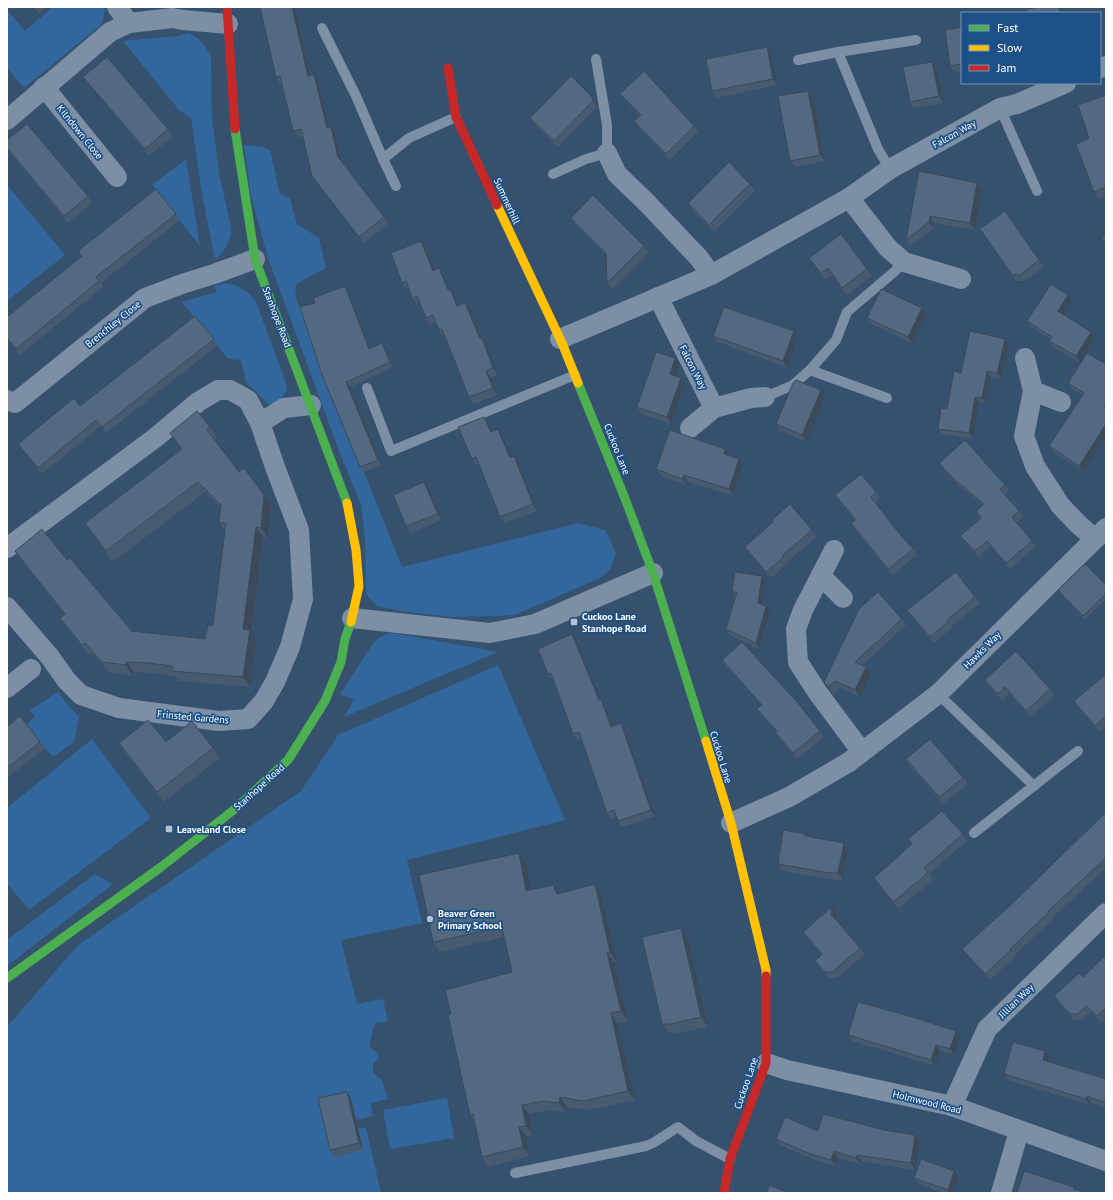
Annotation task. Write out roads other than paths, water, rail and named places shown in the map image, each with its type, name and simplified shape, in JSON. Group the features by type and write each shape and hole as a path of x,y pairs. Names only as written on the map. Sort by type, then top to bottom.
{"street":[{"path":"117,7 130,23"},
{"path":"7,120 110,32 130,23 173,18 183,20 227,16"},
{"name":"Stanhope Road","path":"7,978 161,867 235,809 288,760 324,701 341,662 345,639 352,618 359,586 356,550 347,500 255,259 235,138 227,16"},
{"name":"Summerhill","path":"448,68 456,117 560,339"},
{"name":"Falcon Way","path":"560,339 711,275 849,198 890,169 1000,108 1017,104 1064,84"},
{"name":"Kilndown Close","path":"44,88 116,178"},
{"path":"607,153 617,174 647,203 699,258 711,275"},
{"path":"849,198 888,248 904,262 960,279"},
{"name":"Brenchley Close","path":"7,400 15,402 145,298 255,259"},
{"name":"Falcon Way","path":"658,297 714,408"},
{"name":"Cuckoo Lane","path":"560,339 653,573 730,823 766,970 766,1063 730,1159 724,1193"},
{"name":"Hawks Way","path":"730,823 789,797 850,762 938,694 1100,534 1078,524 1060,505 1035,466 1024,436 1033,391 1025,358"},
{"name":"Frinsted Gardens","path":"7,548 155,438 198,402 218,390 230,390 248,400 260,422 299,530 303,599 290,647 275,682 264,701 248,719 219,721 119,708 81,695 67,681 50,657 7,607"},
{"path":"1033,391 1061,402"},
{"path":"690,428 714,408 750,398 765,397"},
{"path":"260,422 284,408 311,405"},
{"path":"834,550 796,629 798,662 818,693 862,752"},
{"path":"352,618 490,633 535,624 653,573"},
{"path":"821,576 842,598"},
{"path":"7,688 31,669"},
{"name":"Jillian Way","path":"952,1106 988,1029 1106,913"},
{"name":"Holmwood Road","path":"766,1063 787,1070 952,1106 1106,1161"},
{"path":"1001,1193 1019,1131"}],"lane":[{"path":"322,28 356,96 396,186"},
{"path":"798,60 838,52 916,40"},
{"path":"838,52 878,149 890,169"},
{"path":"553,174 586,159 607,153 607,125 596,59"},
{"path":"1000,108 1037,191"},
{"path":"383,159 409,138 456,117"},
{"path":"765,397 793,385 810,370 836,340 847,312 904,262"},
{"path":"810,370 887,398"},
{"path":"367,388 391,452 575,375"},
{"path":"938,694 1034,786"},
{"path":"974,833 1078,751"},
{"path":"515,1173 646,1146 678,1126 696,1140 730,1159"}],"place":[{"name":"Cuckoo Lane Stanhope Road","path":"574,622"},
{"name":"Leaveland Close","path":"169,829"},
{"name":"Beaver Green Primary School","path":"430,919"}]}
